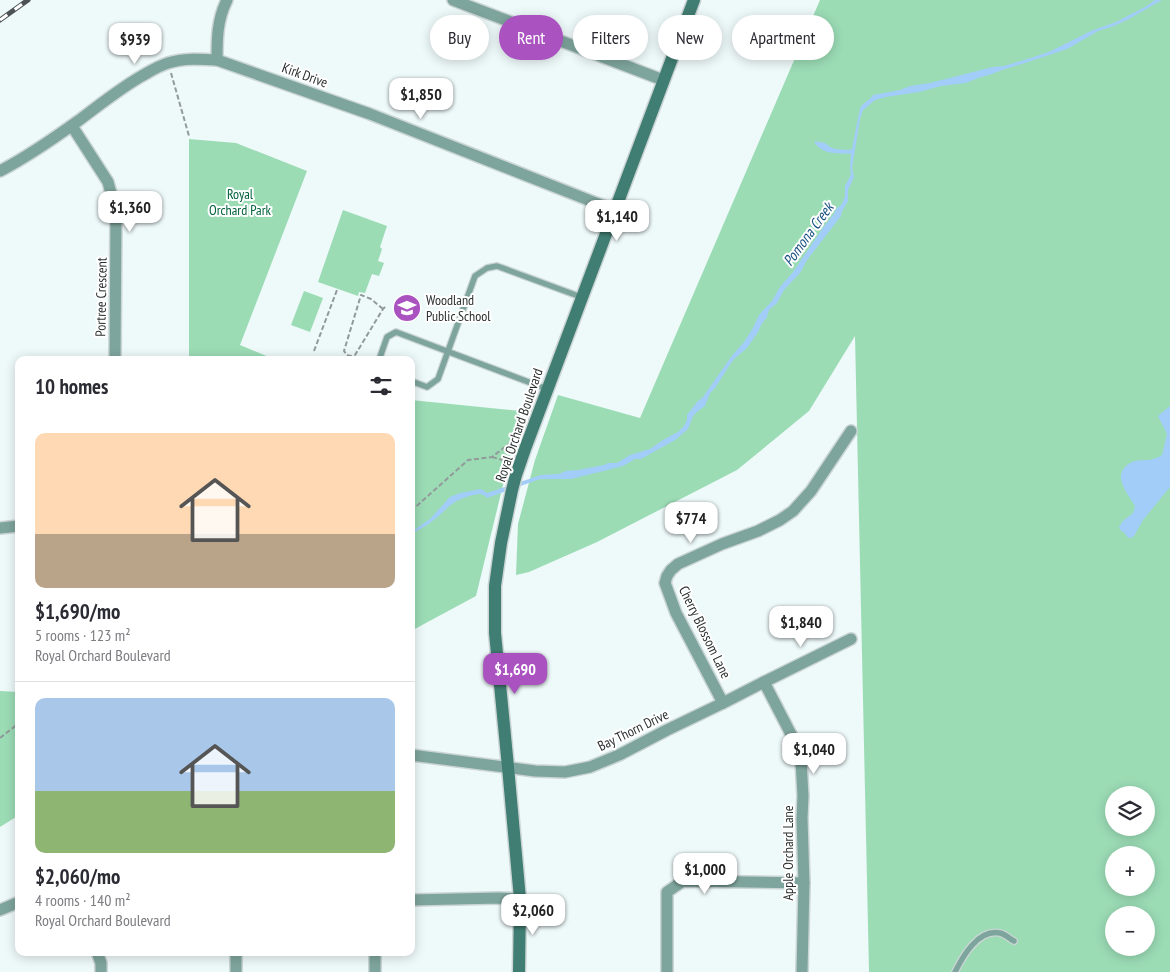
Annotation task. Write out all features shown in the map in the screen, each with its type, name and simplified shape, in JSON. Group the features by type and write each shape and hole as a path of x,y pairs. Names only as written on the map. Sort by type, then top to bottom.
{"street":[{"path":"217,60 219,20 227,0"},
{"path":"453,0 663,80"},
{"name":"Royal Orchard Boulevard","path":"520,972 520,899 495,633 495,586 503,534 512,490 525,449 694,0"},
{"name":"Kirk Drive","path":"0,171 72,126 122,88 153,69 168,63 184,60 217,60 370,114 614,210"},
{"name":"Portree Crescent","path":"72,126 104,174 116,212 115,356"},
{"name":"Cherry Blossom Lane","path":"723,703 676,613 665,583 667,576 678,564 722,544 758,531 780,520 793,510 811,492 851,431"},
{"path":"0,528 15,526"},
{"name":"Bay Thorn Drive","path":"415,755 535,771 565,772 590,767 619,755 851,639"},
{"name":"Apple Orchard Lane","path":"764,682 794,740 801,760 804,883 802,972"},
{"path":"667,972 667,892 682,881 804,883"},
{"path":"415,900 520,899"},
{"path":"0,910 15,904"},
{"path":"98,956 101,972"},
{"path":"236,956 236,972"},
{"path":"375,956 375,972"}],"lane":[{"path":"415,383 427,387 438,379 475,276 487,268 497,266 581,297"},
{"path":"380,356 387,337 396,332 547,389"},
{"path":"955,972 968,951 979,939 986,935 1001,934 1014,942"}],"path":[{"path":"168,63 189,136"},
{"path":"314,351 337,290"},
{"path":"384,309 371,299 361,295 344,350 347,355 355,355 386,306"},
{"path":"492,458 510,443 525,449"},
{"path":"415,507 468,460 492,458 506,461 518,469"},
{"path":"0,738 15,726"}],"green space":[{"path":"820,0 1170,0 1170,972 869,972 855,336 809,411 737,470 597,542 529,572 516,575 518,524 535,460 558,395 640,418 794,60 834,60 834,15 814,15"},
{"name":"Royal Orchard Park","path":"189,139 236,143 307,171 240,345 266,356 189,356"},
{"path":"343,210 387,226 380,247 382,249 378,261 384,263 379,276 372,274 365,293 359,292 358,296 318,282"},
{"path":"304,291 323,298 310,332 291,325"},
{"path":"415,400 521,411 476,596 415,629"},
{"path":"0,691 15,692 15,818 0,827"}],"water":[{"path":"1155,0 1162,0 1127,20 1098,31 1067,49 966,83 941,86 875,100 863,110 860,119 852,168 854,177 848,190 848,201 841,216 807,260 800,273 784,290 777,303 769,310 758,332 747,348 734,359 710,393 705,406 693,416 688,429 675,440 641,459 635,459 623,466 571,479 540,479 487,498 479,494 463,498 415,533 415,529 430,519 450,497 460,493 481,489 487,493 541,475 559,474 608,463 617,463 630,455 650,449 678,432 684,426 687,415 703,397 744,342 759,315 772,301 836,209 842,204 845,196 845,186 851,175 851,154 825,151 817,146 814,141 825,143 835,149 852,149 860,108 873,95 1004,66 1034,57 1051,51 1091,31 1116,22"},
{"path":"1170,406 1170,487 1143,520 1134,536 1128,538 1119,527 1133,513 1135,506 1121,481 1122,472 1132,462 1162,455 1167,434 1158,416"}],"railway":[{"path":"0,20 28,0"}],"place":[{"name":"Woodland Public School","path":"407,308"}],"water label":[{"name":"Pomona Creek","path":"808,234"}]}
